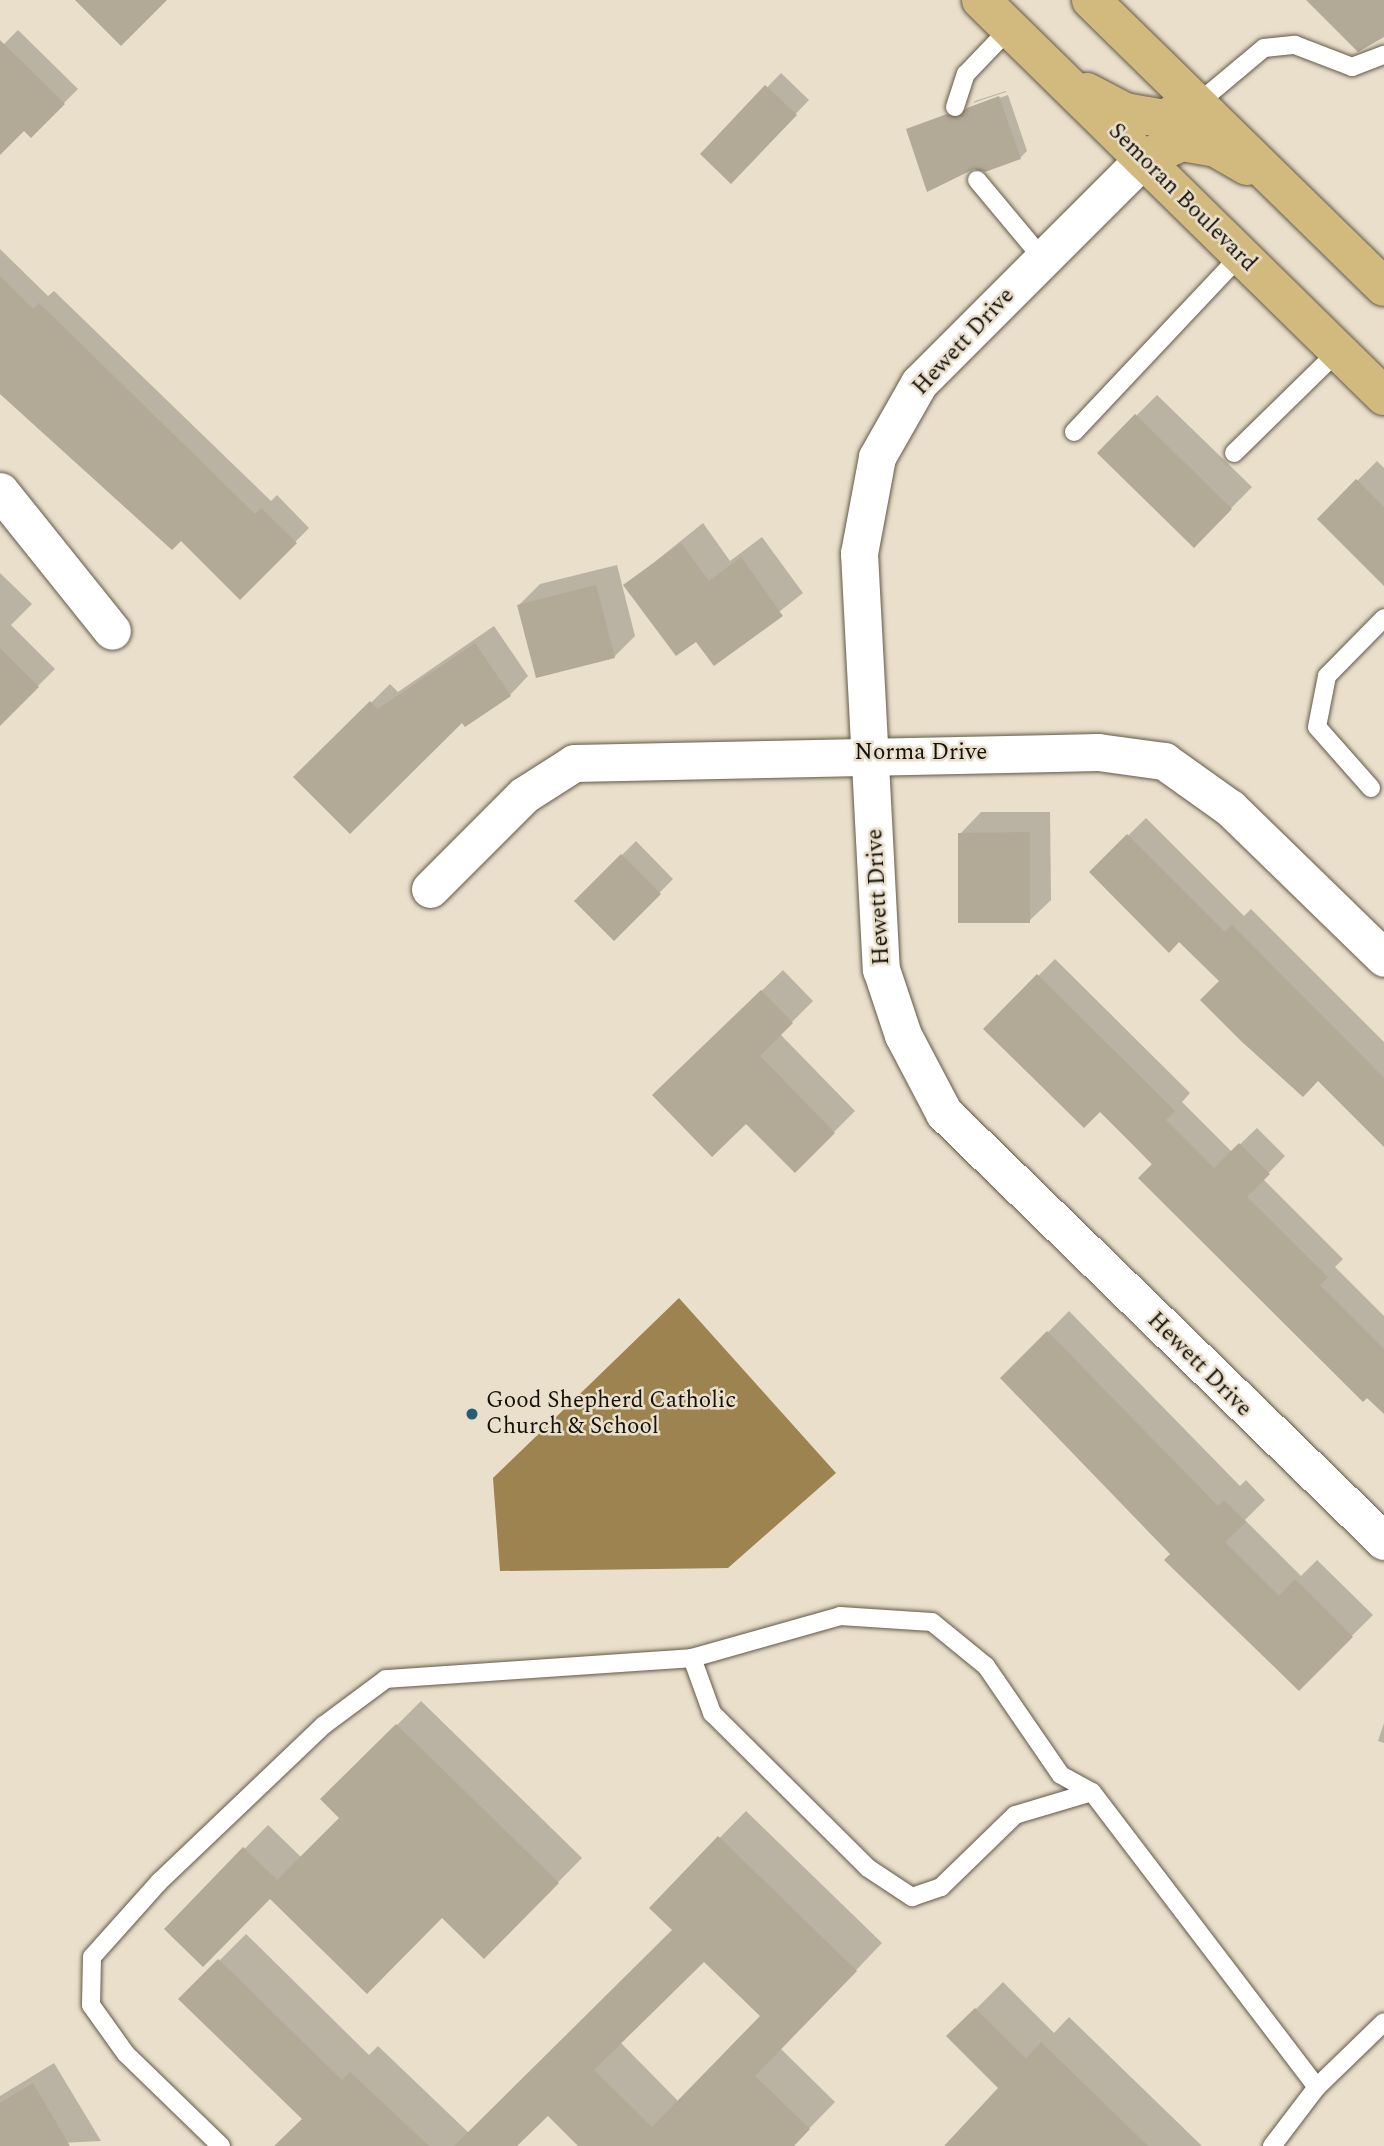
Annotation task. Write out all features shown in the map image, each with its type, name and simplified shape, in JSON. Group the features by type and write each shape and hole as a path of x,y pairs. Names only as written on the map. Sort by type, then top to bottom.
{"main road":[{"name":"Semoran Boulevard","path":"981,0 1384,396"},
{"path":"1091,0 1384,287"},
{"path":"1061,78 1125,112 1164,118 1196,103"},
{"path":"1143,159 1182,142 1216,148 1277,182"}],"street":[{"name":"Hewett Drive","path":"1143,159 919,383 877,457 859,553 872,753 881,969 903,1035 944,1114 1384,1541"},
{"path":"0,491 112,631"},
{"name":"Norma Drive","path":"429,889 524,794 574,763 872,753 1098,752 1164,761 1230,808 1384,958"}],"lane":[{"path":"955,107 966,74 1010,28"},
{"path":"1196,103 1264,48 1295,45 1352,67 1384,55"},
{"path":"977,180 1044,259"},
{"path":"1074,432 1241,255"},
{"path":"1234,453 1338,351"},
{"path":"1371,788 1317,727 1327,676 1384,618"},
{"path":"221,2146 126,2054 91,2005 93,1957 159,1882 324,1725 386,1679 692,1658 840,1616 932,1622 986,1666 1061,1775 1092,1793 1317,2087"},
{"path":"692,1658 712,1713 868,1868 912,1896 941,1887 1015,1815 1092,1793"},
{"path":"1272,2146 1317,2087 1384,2022"}],"shaded area":[{"path":"679,1298 836,1473 728,1568 500,1571 493,1478"}],"building":[{"path":"75,0 167,0 121,46"},
{"path":"1306,0 1384,0 1384,37 1358,52"},
{"path":"0,40 65,104 31,138 24,131 0,155"},
{"path":"765,85 797,115 731,184 700,154"},
{"path":"999,96 1021,159 985,172 974,169 927,192 906,129 947,114 958,118 967,108"},
{"path":"0,276 33,309 39,303 255,514 261,508 297,543 240,600 181,541 172,550 0,394"},
{"path":"1135,414 1232,509 1194,548 1097,453"},
{"path":"1356,479 1384,507 1384,586 1317,519"},
{"path":"681,543 709,581 741,557 783,616 714,666 696,642 676,656 623,585"},
{"path":"596,585 615,658 536,678 517,605"},
{"path":"475,643 511,696 465,727 462,723 350,834 293,777 370,701 378,709"},
{"path":"0,648 39,687 0,726"},
{"path":"1030,832 1030,923 958,923 958,833"},
{"path":"1127,834 1225,932 1232,925 1384,1078 1384,1147 1318,1081 1303,1097 1241,1041 1200,1000 1219,981 1179,942 1169,953 1089,872"},
{"path":"621,854 661,894 614,941 574,901"},
{"path":"1037,974 1175,1111 1166,1120 1214,1168 1239,1143 1270,1174 1247,1197 1328,1277 1320,1285 1384,1349 1384,1414 1367,1398 1363,1402 1138,1178 1152,1164 1100,1112 1084,1128 983,1029"},
{"path":"761,990 793,1023 760,1056 835,1133 795,1173 746,1124 712,1157 652,1095"},
{"path":"1047,1331 1218,1506 1224,1500 1246,1522 1225,1542 1279,1596 1295,1579 1353,1637 1299,1691 1164,1560 1170,1554 1000,1378"},
{"path":"396,1724 559,1883 484,1959 442,1918 367,1994 270,1899 203,1967 164,1929 243,1847 277,1880 339,1818 320,1799"},
{"path":"718,1836 857,1971 755,2076 810,2129 794,2146 578,2146 548,2116 517,2146 454,2146 672,1930 649,1908","holes":["704,1962 760,2016 652,2127 594,2070"]},
{"path":"218,1959 342,2080 350,2072 429,2146 274,2146 302,2119 178,1999"},
{"path":"975,2008 1026,2059 1041,2042 1148,2146 944,2146 998,2088 946,2036"},
{"path":"33,2083 70,2146 0,2146 0,2103"}],"place":[{"name":"Good Shepherd Catholic Church & School","path":"472,1414"}]}
